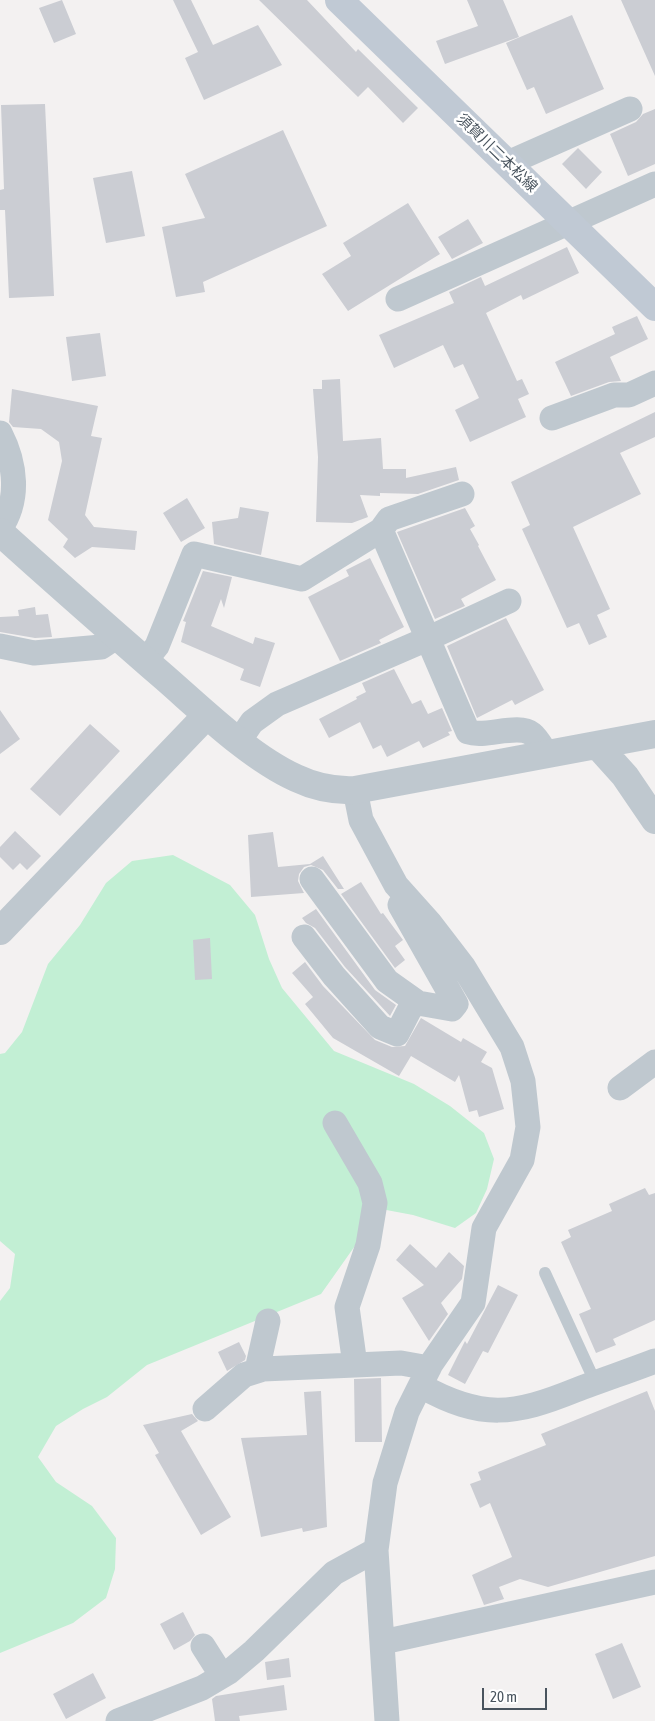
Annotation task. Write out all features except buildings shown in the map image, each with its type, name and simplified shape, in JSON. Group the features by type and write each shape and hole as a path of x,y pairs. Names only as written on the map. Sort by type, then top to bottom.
{"main road":[{"name":"須賀川二本松線","path":"339,0 655,307"}],"street":[{"path":"508,163 630,109"},
{"path":"398,299 655,184"},
{"path":"552,418 614,395 629,395 655,384"},
{"path":"0,433 8,451 14,490 9,517 0,530 116,637 207,715 239,741 296,778 339,791 355,790 655,734"},
{"path":"145,661 157,646 194,554 302,579 381,530 389,519 462,494"},
{"path":"381,530 468,732 477,735 522,730 532,734 546,753"},
{"path":"239,741 252,722 277,704 509,601"},
{"path":"0,646 34,653 101,647 116,637"},
{"path":"0,932 207,715"},
{"path":"598,746 625,776 653,813"},
{"path":"355,790 361,820 396,886 430,923 464,966 512,1047 523,1081 528,1127 522,1160 507,1191 484,1228 473,1304 425,1377 407,1412 385,1483 376,1550 387,1721"},
{"path":"312,879 387,981 414,1001 428,1006 452,1009 456,1004 397,899 396,886"},
{"path":"304,937 334,976 380,1027 397,1034 414,1001"},
{"path":"620,1088 655,1062"},
{"path":"335,1123 370,1183 375,1203 368,1245 347,1307 354,1365"},
{"path":"257,1370 268,1321"},
{"path":"205,1409 244,1375 257,1370 401,1363 425,1377 456,1404 502,1411 527,1408 655,1362"},
{"path":"118,1721 194,1691 222,1676 254,1651 334,1573 376,1550"},
{"path":"383,1642 655,1582"},
{"path":"203,1646 222,1676"}],"lane":[{"path":"545,1273 596,1384"}],"green space":[{"path":"173,855 230,885 255,915 269,959 282,988 334,1051 414,1084 450,1106 484,1133 494,1159 487,1189 476,1213 455,1228 413,1215 381,1209 321,1294 147,1365 107,1397 56,1426 38,1457 56,1482 92,1506 116,1538 115,1569 106,1598 73,1623 0,1653 0,1301 10,1288 15,1254 0,1241 0,1054 5,1053 22,1032 48,964 80,925 106,883 132,861"}]}
